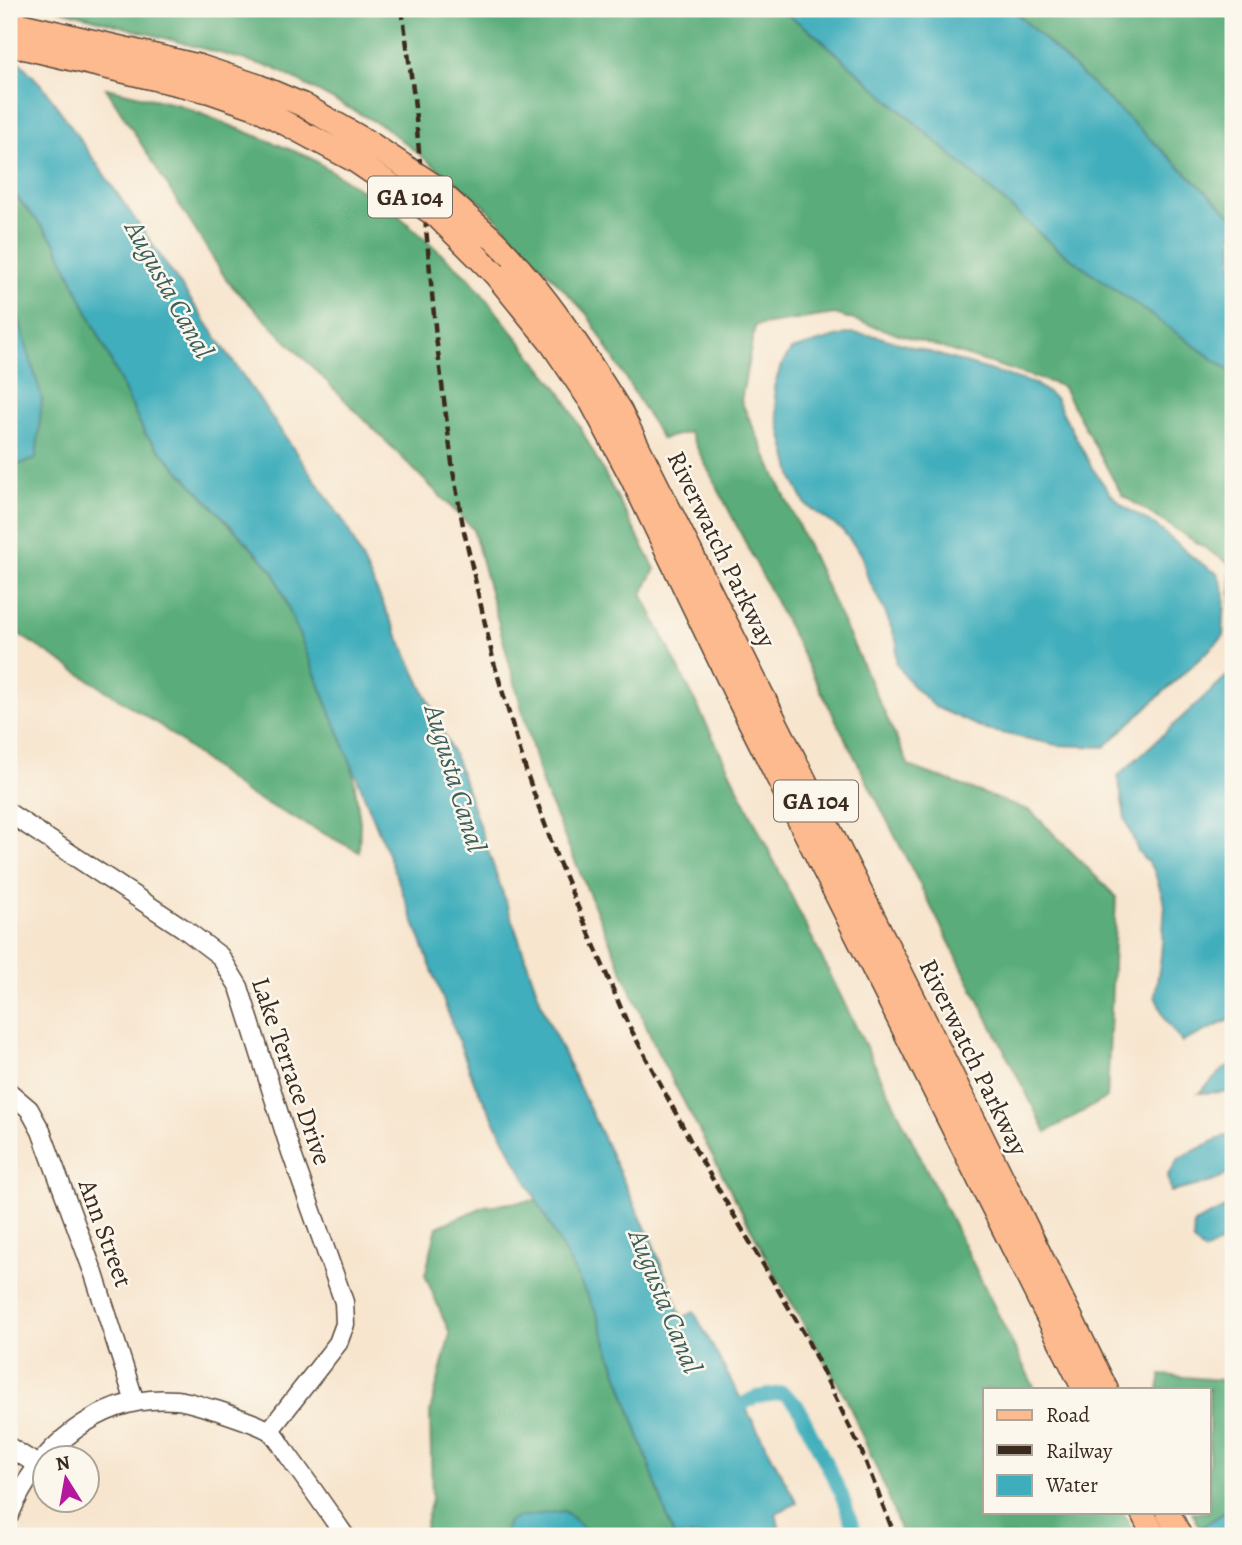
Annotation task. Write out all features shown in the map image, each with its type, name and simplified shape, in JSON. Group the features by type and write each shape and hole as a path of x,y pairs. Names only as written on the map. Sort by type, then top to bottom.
{"main road":[{"name":"Riverwatch Parkway","path":"9,22 198,66 258,86 303,105 371,144 430,183 489,236 547,299 584,352 626,422 1107,1388"},
{"name":"Riverwatch Parkway","path":"9,44 208,91 257,108 354,160 438,217 495,274 552,344 592,403 631,476 751,723 1084,1388"},
{"path":"1143,1514 1154,1536"},
{"path":"1169,1514 1180,1536"}],"street":[{"name":"Lake Terrace Drive","path":"9,813 183,928 220,956 239,987 291,1152 344,1302 345,1324 338,1343 270,1430"},
{"name":"Ann Street","path":"9,1092 29,1109 41,1131 93,1274 135,1402"},
{"path":"56,1444 102,1412 135,1402 176,1400 224,1412 270,1430 345,1536"},
{"path":"9,1447 32,1461"},
{"path":"9,1516 18,1495 32,1474"}],"green space":[{"path":"58,9 780,9 817,36 1054,246 1233,373 1233,668 1230,564 1122,495 1062,386 835,314 755,326 741,401 909,766 1031,811 1116,897 1107,1098 1046,1132 689,432 662,439 587,314 483,204 383,126 274,68"},
{"path":"1012,9 1233,9 1233,217 1222,208"},
{"path":"106,88 179,105 309,157 391,209 470,279 563,395 655,569 642,594 1035,1388 983,1388 983,1514 1124,1514 1135,1536 902,1536 886,1490 845,1396 775,1274 657,1051 543,787 473,529 228,282"},
{"path":"9,188 55,242 145,434 274,572 352,765 360,822 359,852 244,792 161,726 9,628 9,467 36,459 17,312 9,307"},
{"path":"538,1200 596,1312 674,1536 593,1536 564,1511 508,1522 504,1536 423,1536 432,1498 430,1412 450,1334 425,1275 437,1227 485,1206"},
{"path":"1161,1375 1233,1381 1233,1507 1200,1528 1193,1514 1210,1514 1210,1388 1158,1388"}],"water":[{"path":"780,9 1012,9 1233,217 1233,373 1054,246 817,36"},
{"name":"Augusta Canal","path":"9,51 45,89 346,525 457,762 545,1014 652,1242 682,1318 694,1312 797,1503 776,1513 781,1536 674,1536 596,1312 475,1084 393,867 274,572 145,434 55,242 9,188"},
{"path":"9,307 17,312 42,399 36,459 9,467"},
{"path":"850,333 876,336 1035,384 1055,398 1092,468 1110,493 1123,506 1155,525 1196,560 1218,574 1225,595 1223,637 1104,747 1057,745 987,730 935,707 911,684 896,663 897,643 867,576 861,553 842,530 806,505 794,482 778,419 774,387 781,366 791,350"},
{"path":"1229,674 1233,680 1233,1018 1182,1042 1166,1021 1155,996 1165,905 1154,870 1138,851 1125,818 1118,776"},
{"path":"1233,1064 1233,1089 1227,1092 1199,1093 1224,1069"},
{"path":"1233,1132 1233,1171 1212,1182 1171,1192 1168,1175 1179,1158"},
{"path":"1233,1204 1233,1237 1205,1251 1193,1242 1194,1223"},
{"path":"1233,1507 1233,1536 1188,1536"},
{"path":"564,1511 593,1536 504,1536 508,1522 518,1517"}],"waterway":[{"path":"727,1412 756,1397 783,1393 797,1405 841,1493 856,1536"}],"railway":[{"path":"402,9 414,97 436,337 453,471 494,663 527,774 557,858 626,1020 697,1153 805,1335 861,1450 895,1536"}]}
